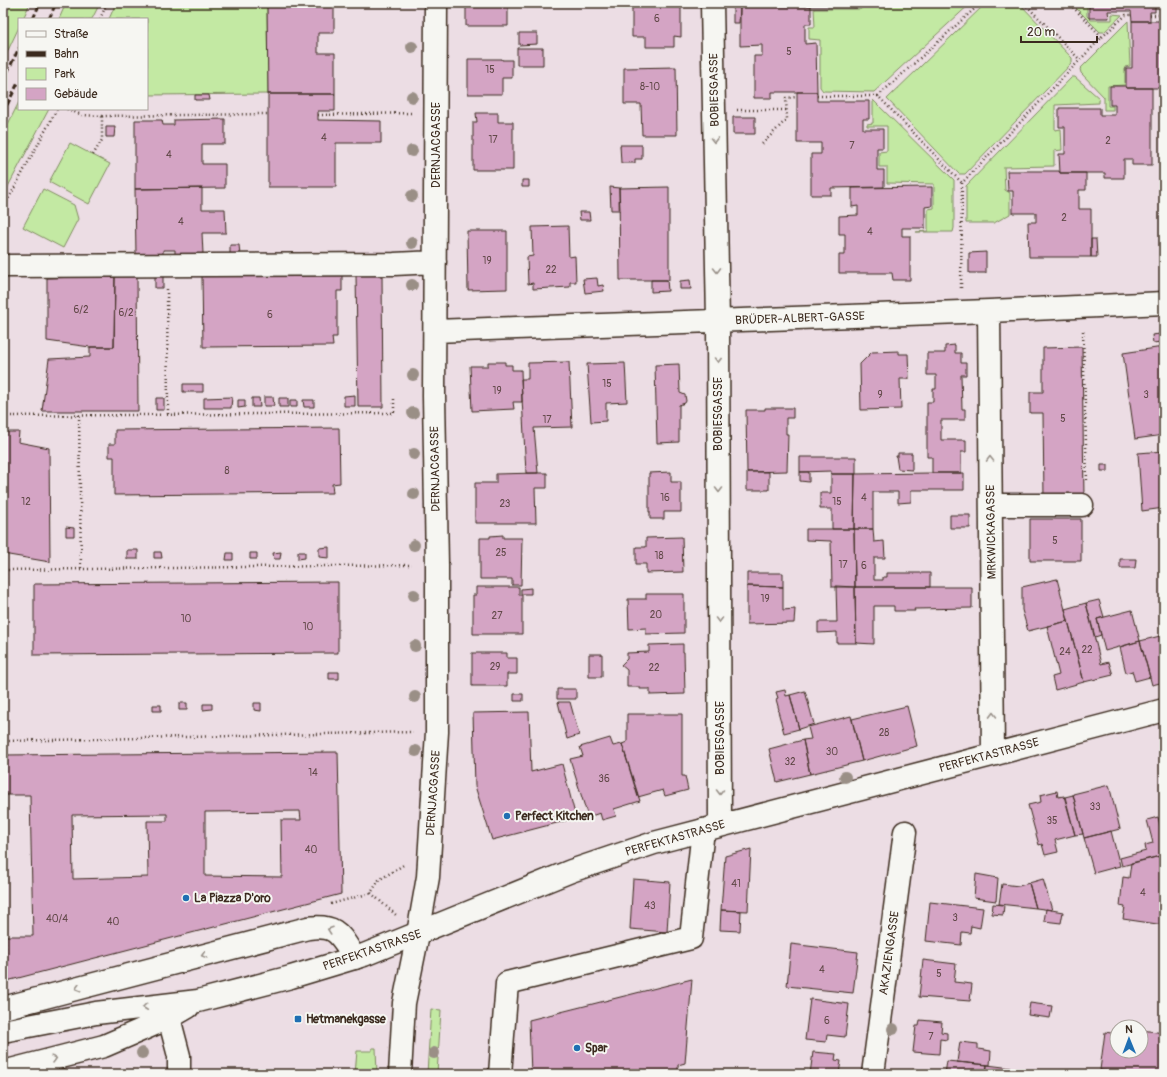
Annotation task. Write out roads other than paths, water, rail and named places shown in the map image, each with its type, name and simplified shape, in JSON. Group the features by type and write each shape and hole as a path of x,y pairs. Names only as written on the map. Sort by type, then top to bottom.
{"street":[{"name":"DERNJACGASSE","path":"418,934 428,877 437,732 437,565 434,396 436,3"},
{"name":"BOBIESGASSE","path":"500,1074 507,983 691,938 712,827 718,321 712,3"},
{"path":"3,266 394,264 435,262"},
{"name":"BRÜDER-ALBERT-GASSE","path":"435,331 989,311 1164,303"},
{"name":"MRKWICKAGASSE","path":"989,311 994,754"},
{"path":"991,505 1082,505"},
{"name":"PERFEKTASTRASSE","path":"3,1032 96,1013 198,1001 290,977 355,958 418,934 571,871 626,851 712,827 1164,710"},
{"name":"AKAZIENGASSE","path":"873,1074 905,832"},
{"path":"4,998 308,928 329,928 337,932 355,958"},
{"path":"400,1074 404,1003 418,934"},
{"name":"PERFEKTASTRASSE","path":"6,1072 104,1046 169,1018 198,1001"},
{"path":"169,1018 179,1056 179,1074"}],"railway":[{"path":"33,18 40,3"},
{"path":"49,18 56,3"},
{"path":"3,81 18,50"},
{"path":"3,113 18,83"}],"place":[{"name":"Perfect Kitchen","path":"507,816"},
{"name":"La Piazza D'oro","path":"186,898"},
{"name":"Hetmanekgasse","path":"298,1019"},
{"name":"Spar","path":"577,1048"}]}
